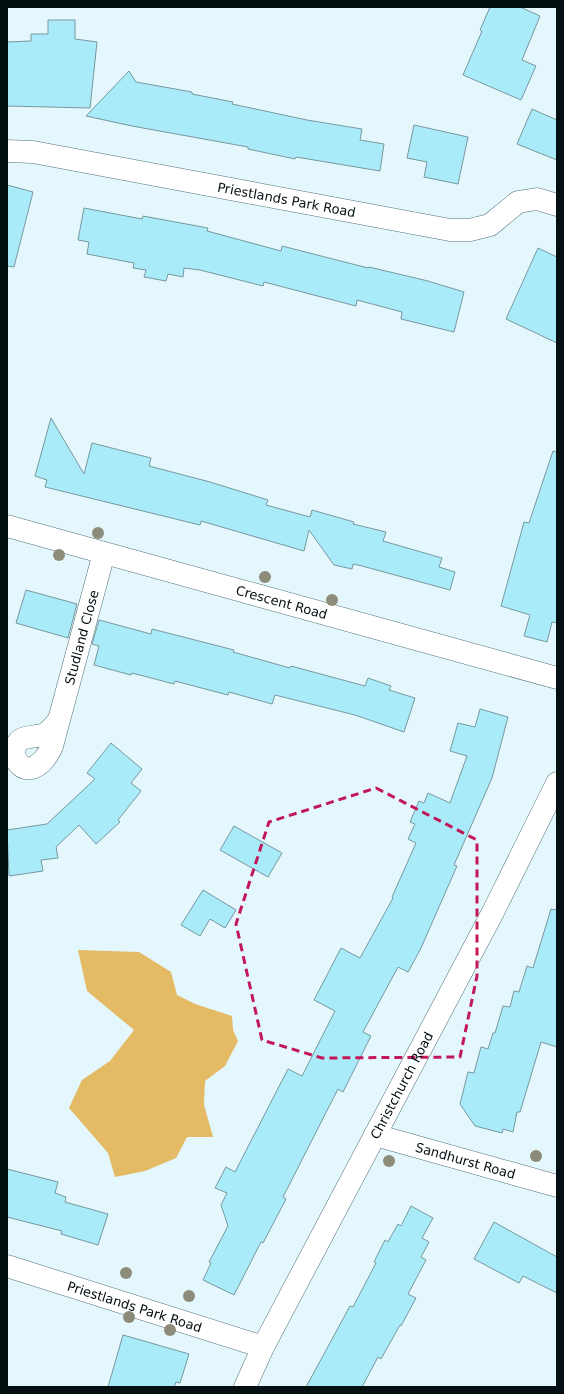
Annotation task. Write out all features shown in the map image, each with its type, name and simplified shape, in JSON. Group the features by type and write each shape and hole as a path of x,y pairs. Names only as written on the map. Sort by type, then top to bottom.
{"street":[{"name":"Priestlands Park Road","path":"7,151 33,152 450,230 470,230 490,225 518,202 537,199 557,205"},
{"name":"Crescent Road","path":"7,526 557,678"},
{"name":"Studland Close","path":"58,721 104,553"},
{"name":"Christchurch Road","path":"245,1387 264,1347 492,912 557,783"},
{"name":"Sandhurst Road","path":"375,1135 557,1186"},
{"name":"Priestlands Park Road","path":"7,1266 264,1347"}],"highlighted area":[{"path":"376,788 477,840 477,976 460,1057 322,1058 262,1040 236,924 269,822"}],"shaded area":[{"path":"78,950 139,952 171,972 177,995 195,1004 232,1016 233,1030 238,1041 225,1066 205,1081 204,1105 213,1137 187,1137 176,1158 145,1171 115,1177 108,1153 69,1108 82,1080 110,1061 134,1030 87,991"}],"building":[{"path":"490,7 520,7 540,16 522,60 536,66 521,100 463,75 482,31 480,30"},
{"path":"48,20 75,20 75,39 97,42 90,108 7,106 7,42 31,41 31,34 48,34"},
{"path":"129,71 136,82 192,92 192,94 233,102 232,104 307,120 362,129 360,140 384,144 380,171 296,157 295,159 248,149 248,147 86,116"},
{"path":"532,109 557,120 557,160 517,144"},
{"path":"414,125 468,137 458,184 424,177 427,162 407,158"},
{"path":"7,185 33,192 14,267 7,266"},
{"path":"84,208 142,219 143,216 208,228 207,231 281,251 282,246 368,268 428,281 464,292 454,332 401,319 402,312 357,300 356,306 264,282 263,286 200,270 184,268 183,277 168,274 166,281 144,277 146,270 133,268 134,263 87,254 89,242 78,240"},
{"path":"538,248 557,257 557,343 506,319"},
{"path":"51,418 84,474 92,443 151,458 149,466 210,482 268,500 266,505 310,517 312,510 354,522 353,524 386,532 383,541 442,558 439,567 455,572 450,590 353,564 352,569 334,565 309,530 304,551 201,521 200,525 45,487 47,480 35,476"},
{"path":"553,451 557,452 557,623 552,622 547,642 524,636 530,615 501,606 524,522 529,523"},
{"path":"26,590 77,604 68,638 16,623"},
{"path":"99,620 151,634 152,629 234,650 233,652 290,668 291,666 365,686 368,678 391,686 389,690 415,698 404,732 355,715 275,695 272,704 229,692 228,695 175,681 174,684 132,673 131,675 94,665 99,646 92,644"},
{"path":"480,709 508,717 492,778 454,865 457,866 421,948 408,972 398,967 363,1032 371,1036 343,1092 338,1089 283,1197 286,1199 263,1243 261,1242 234,1295 203,1280 211,1263 209,1262 228,1226 221,1205 227,1193 215,1188 226,1167 235,1172 288,1069 302,1076 335,1011 314,1000 341,948 360,958 393,898 392,897 416,843 408,839 415,824 410,822 419,801 424,803 428,793 450,803 467,756 450,751 458,723 475,727"},
{"path":"111,743 142,769 131,783 141,791 118,820 120,822 96,844 79,825 56,847 58,858 41,860 43,871 9,876 7,830 47,824 95,779 87,773"},
{"path":"234,826 282,853 268,877 220,850"},
{"path":"203,890 236,910 225,928 210,919 200,936 181,925"},
{"path":"551,909 557,910 557,1047 541,1042 520,1112 517,1112 513,1132 503,1129 502,1133 475,1126 460,1104 468,1072 474,1073 481,1047 488,1049 493,1033 495,1033 503,1006 510,1007 514,991 519,992 527,966 533,968"},
{"path":"7,1169 58,1182 55,1193 66,1197 65,1202 108,1214 98,1245 61,1234 62,1231 7,1217"},
{"path":"411,1206 433,1218 422,1238 429,1242 421,1257 426,1260 408,1294 416,1298 401,1326 400,1325 381,1359 378,1357 362,1387 306,1387 350,1306 353,1307 376,1263 374,1262 385,1240 388,1242 398,1224 401,1226"},
{"path":"494,1222 557,1257 557,1293 523,1276 519,1283 474,1259"},
{"path":"123,1335 189,1354 180,1383 176,1382 174,1387 108,1387"}]}
